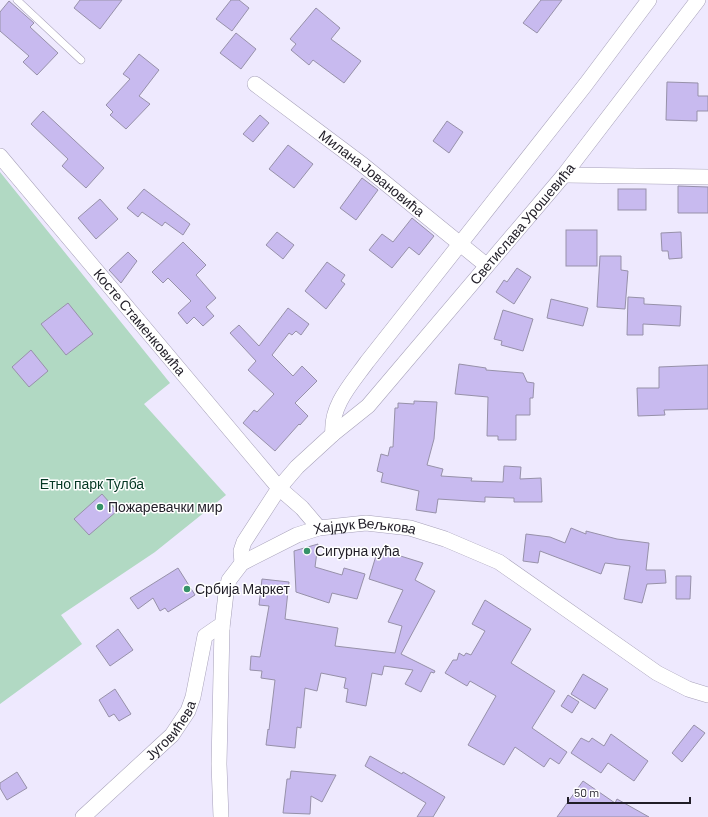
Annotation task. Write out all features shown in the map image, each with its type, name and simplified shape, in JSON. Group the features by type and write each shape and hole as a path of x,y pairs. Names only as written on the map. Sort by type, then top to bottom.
{"street":[{"path":"333,434 332,425 334,413 341,399 367,362 586,84 649,0"},
{"name":"Светислава Урошевића","path":"242,563 241,551 244,542 279,488 297,467 333,434 368,406 397,374 486,265 564,175 697,0"},
{"name":"Милана Јовановића","path":"254,84 363,165 486,265"},
{"name":"Косте Стаменковића","path":"0,156 279,488 302,508 319,528"},
{"path":"564,175 708,177"},
{"name":"Хајдук Вељкова","path":"221,817 219,764 222,628 229,580 242,563 297,535 319,528 366,523 410,528 451,542 499,562 657,673 688,689 708,695"},
{"name":"Југовићева","path":"83,817 172,734 188,711 193,697 206,636 218,627 222,628"}],"lane":[{"path":"17,0 81,60"}],"green space":[{"name":"Етно парк Тулба","path":"0,172 170,383 144,404 226,495 155,552 61,615 82,644 0,704"}],"building":[{"path":"80,0 122,0 100,29 74,8"},
{"path":"231,0 239,0 249,8 232,31 216,19"},
{"path":"541,0 562,0 537,33 523,23"},
{"path":"9,1 34,23 30,27 58,53 37,75 23,62 29,56 0,31 0,12"},
{"path":"316,8 340,28 331,39 361,61 344,83 313,60 309,65 291,50 296,44 290,39"},
{"path":"236,33 256,49 241,69 220,53"},
{"path":"139,54 159,70 139,96 150,104 126,129 110,115 113,112 106,105 130,79 123,74"},
{"path":"667,82 698,83 698,96 708,96 708,111 697,111 697,121 666,120"},
{"path":"43,111 104,168 86,188 62,166 68,159 31,124"},
{"path":"260,115 269,123 253,142 243,134"},
{"path":"447,121 463,132 449,153 433,141"},
{"path":"288,145 313,164 294,188 269,169"},
{"path":"362,178 378,190 356,220 340,208"},
{"path":"678,186 708,187 708,213 678,213"},
{"path":"144,189 190,224 183,235 165,222 162,226 142,212 138,217 127,208"},
{"path":"618,189 646,189 646,210 618,210"},
{"path":"100,199 118,219 96,239 78,218"},
{"path":"412,218 434,236 419,255 409,247 392,268 369,250 382,234 393,242"},
{"path":"566,230 597,230 597,266 566,266"},
{"path":"277,232 294,245 283,259 266,245"},
{"path":"681,232 682,258 669,259 668,251 662,251 661,233"},
{"path":"183,242 206,265 196,275 216,298 206,307 214,316 203,326 194,317 187,324 178,313 191,301 168,278 163,283 152,272"},
{"path":"128,252 137,261 121,283 109,270"},
{"path":"600,256 621,256 621,270 628,271 625,309 597,307"},
{"path":"327,262 345,275 341,281 345,284 326,309 305,291"},
{"path":"517,268 531,277 514,304 496,292 504,280 507,282"},
{"path":"628,297 644,298 644,304 681,306 680,326 643,324 643,335 627,335"},
{"path":"551,299 588,308 583,326 547,318"},
{"path":"68,303 93,334 66,355 41,324"},
{"path":"288,308 309,324 301,335 296,331 292,335 289,333 272,355 293,376 302,366 317,381 295,403 308,416 275,451 243,423 254,410 257,412 274,394 248,370 256,361 230,333 239,325 259,346"},
{"path":"503,310 533,319 523,351 501,345 502,341 494,339"},
{"path":"31,350 48,371 29,387 12,367"},
{"path":"459,364 486,368 486,370 523,373 527,382 534,383 533,398 530,398 530,415 516,415 516,440 498,440 498,436 487,436 488,397 455,394"},
{"path":"708,365 708,409 664,410 665,415 638,416 637,388 659,388 659,367"},
{"path":"414,401 437,402 434,439 427,465 443,469 441,476 472,478 471,481 503,482 504,466 521,467 520,479 541,478 542,502 514,502 514,498 485,497 485,502 438,499 436,513 416,510 419,491 381,482 383,473 377,471 381,454 388,456 390,447 393,447 395,408 398,408 398,403 414,404"},
{"path":"102,494 117,511 89,535 74,519"},
{"path":"571,528 586,534 586,531 617,539 649,543 646,570 665,570 666,583 647,584 642,603 624,599 630,566 605,563 601,574 540,551 538,563 523,561 526,534 550,537 565,543"},
{"path":"318,544 315,567 342,575 344,568 365,574 357,599 332,593 329,603 296,592 294,551"},
{"path":"378,549 423,563 415,580 435,591 401,654 435,671 434,673 431,672 421,692 405,684 413,670 384,666 382,675 372,673 366,706 346,702 348,689 344,688 346,678 321,673 317,691 305,688 301,728 297,727 295,748 266,745 275,680 261,678 262,671 250,670 251,656 260,657 269,606 259,605 262,579 289,582 285,619 338,628 335,646 395,653 402,626 388,622 403,590 369,579"},
{"path":"178,568 195,595 168,612 165,608 160,611 153,598 138,609 130,598"},
{"path":"676,576 691,576 690,599 676,599"},
{"path":"485,600 531,629 511,663 555,691 532,728 567,752 559,764 550,758 544,767 515,747 504,765 468,745 496,696 470,681 467,686 445,673 453,660 457,660 459,653 464,656 466,653 471,655 485,631 472,624"},
{"path":"118,629 133,650 110,666 96,646"},
{"path":"583,674 608,689 595,709 571,694"},
{"path":"115,689 131,714 119,721 114,714 109,717 99,700"},
{"path":"568,695 579,702 572,713 561,706"},
{"path":"694,725 705,733 682,762 672,753"},
{"path":"611,734 648,761 634,781 608,763 601,773 571,753 581,738 589,742 592,738 604,746"},
{"path":"370,756 402,774 403,772 445,797 433,817 417,817 426,803 365,766"},
{"path":"291,771 336,775 322,802 311,796 310,814 283,813 287,779 290,779"},
{"path":"17,772 27,788 7,800 0,788 0,783"},
{"path":"583,781 615,803 617,799 649,817 557,817"}],"place":[{"name":"Пожаревачки мир","path":"100,507"},
{"name":"Сигурна кућа","path":"307,551"},
{"name":"Србија Маркет","path":"187,589"}]}
